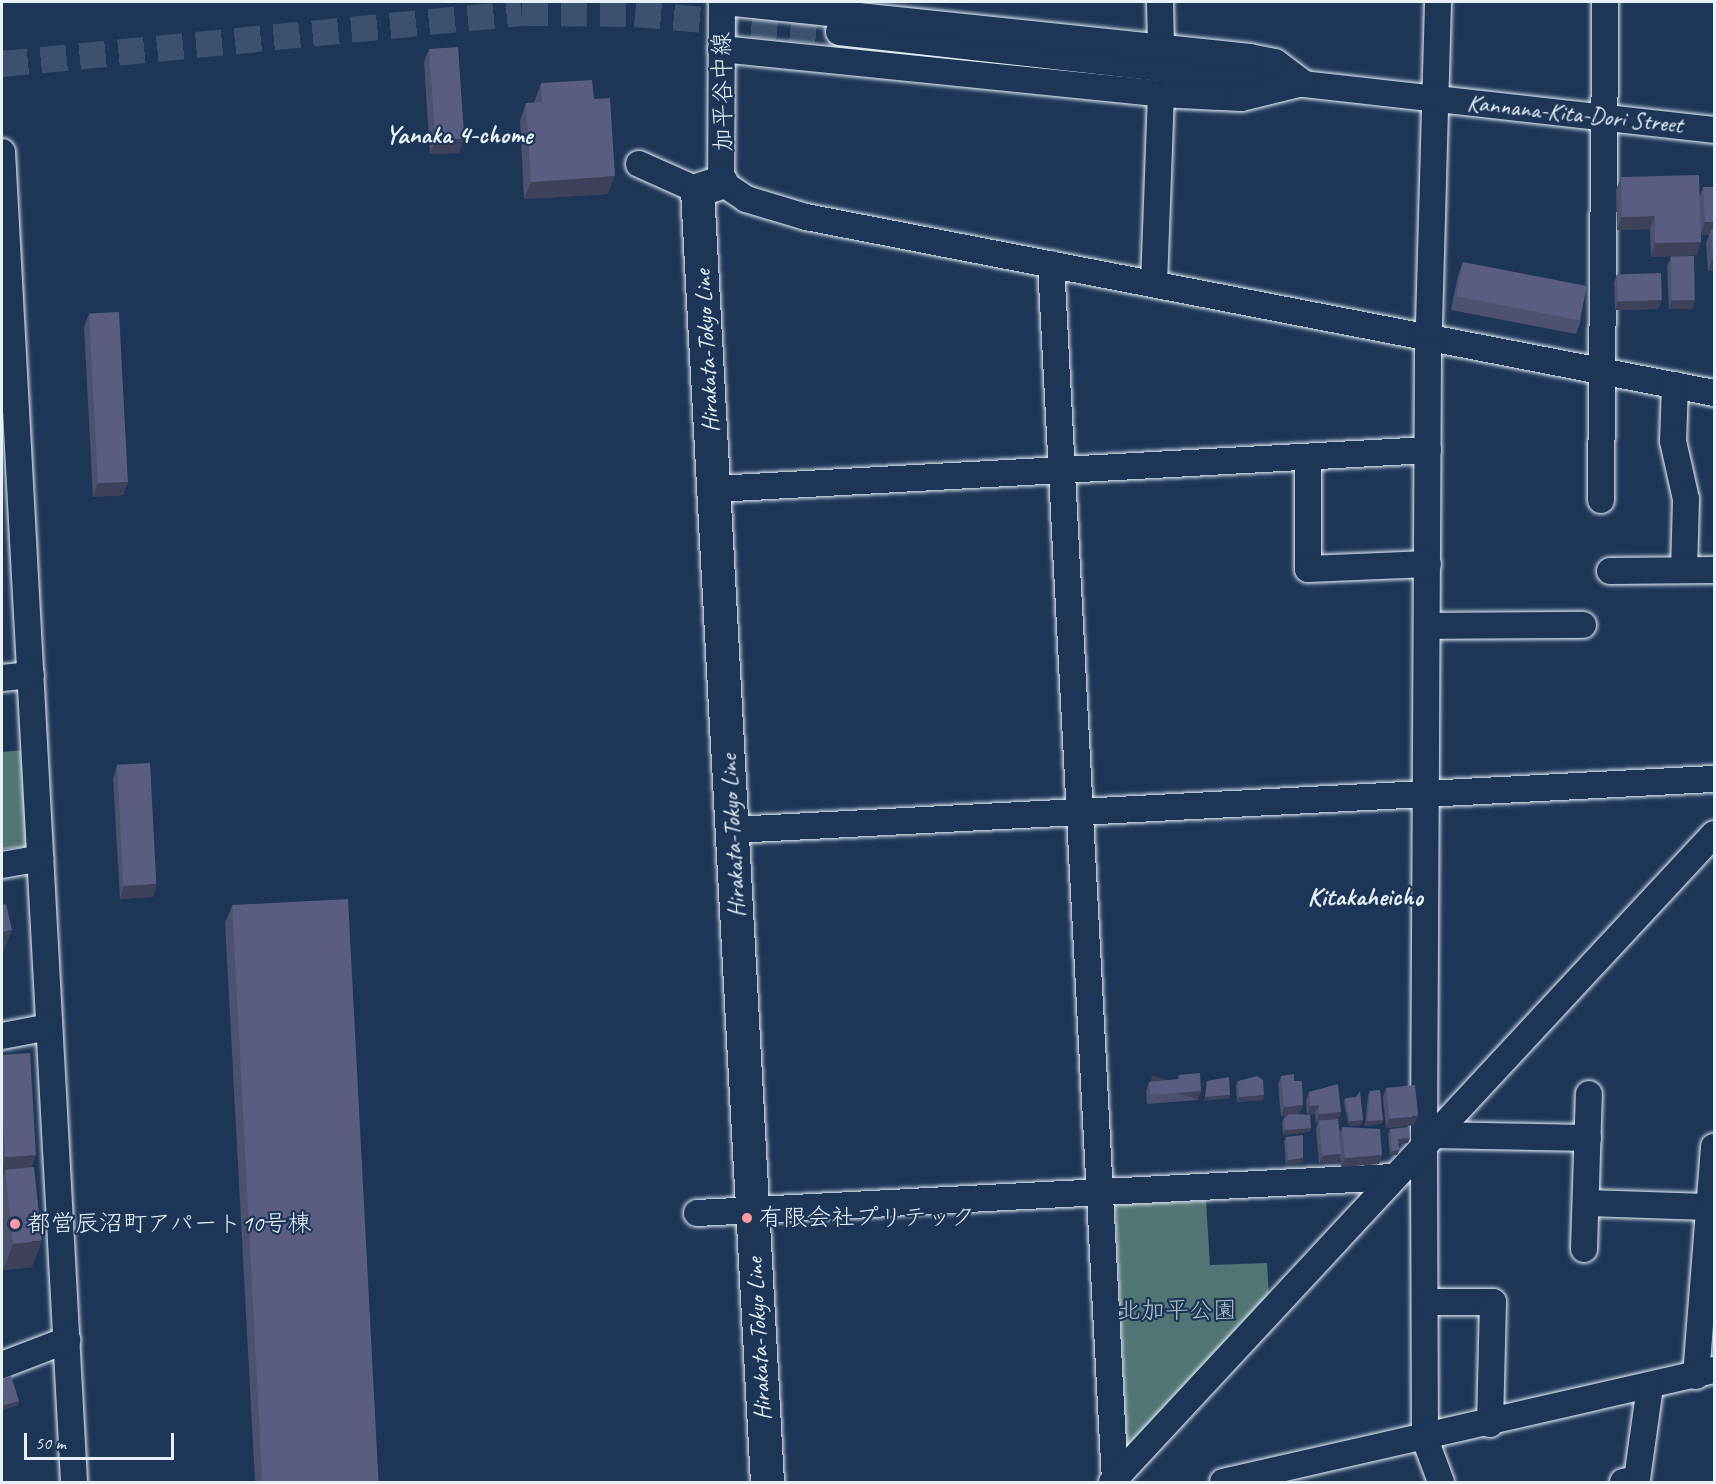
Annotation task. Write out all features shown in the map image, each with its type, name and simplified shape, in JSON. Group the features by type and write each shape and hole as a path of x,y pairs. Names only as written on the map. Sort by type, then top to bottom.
{"main road":[{"name":"Hirakata-Tokyo Line","path":"709,186 715,489 767,1482"}],"street":[{"path":"724,2 886,8 1161,46 1275,62 1304,83"},
{"name":"加平谷中線","path":"709,186 724,2"},
{"path":"1160,2 1161,46"},
{"path":"1438,2 1429,337 1429,1139 1425,1439 1441,1482"},
{"path":"1601,500 1605,2"},
{"name":"Kannana-Kita-Dori Street","path":"839,32 1714,130"},
{"path":"721,49 1161,94 1241,98 1304,83"},
{"path":"1154,284 1161,94"},
{"path":"2,152 11,531 31,675 40,858 44,1028 62,1342 74,1482"},
{"path":"639,164 806,217 1714,393"},
{"path":"1051,264 1114,1481"},
{"path":"1675,385 1673,441 1686,499 1684,570"},
{"path":"715,489 1428,450"},
{"path":"1308,458 1308,569 1428,564"},
{"path":"1610,571 1714,570"},
{"path":"1428,626 1583,625"},
{"path":"2,678 31,675"},
{"path":"733,830 1079,814 1714,779"},
{"path":"1114,1481 1393,1177 1714,834"},
{"path":"2,866 40,858"},
{"path":"2,1036 44,1028"},
{"path":"1584,1249 1589,1094"},
{"path":"1429,1139 1588,1138"},
{"path":"1223,1482 1425,1439 1705,1373 1709,1206 1714,1147"},
{"path":"697,1212 1393,1177"},
{"path":"1586,1203 1709,1206"},
{"path":"1427,1302 1493,1302 1490,1424"},
{"path":"2,1365 62,1342"},
{"path":"1623,1482 1637,1479 1650,1387"}],"green space":[{"path":"23,750 29,847 2,849 2,752"},
{"name":"北加平公園","path":"1206,1200 1210,1265 1267,1263 1269,1296 1127,1448 1115,1205"}],"building":[{"path":"458,47 464,139 435,141 429,49"},
{"path":"592,80 594,99 610,98 615,176 531,182 526,103 542,102 541,83"},
{"path":"1699,175 1701,242 1655,243 1655,216 1622,217 1621,177"},
{"path":"1703,187 1714,187 1714,222 1705,222"},
{"path":"1714,229 1714,257 1713,258 1711,230"},
{"path":"1671,256 1694,256 1695,300 1672,300"},
{"path":"1463,262 1587,286 1580,320 1456,296"},
{"path":"1661,273 1662,300 1618,302 1617,275"},
{"path":"119,312 128,482 98,483 89,314"},
{"path":"150,763 156,884 123,886 117,765"},
{"path":"348,899 379,1482 262,1482 232,905"},
{"path":"6,904 12,930 2,932 2,905"},
{"path":"30,1053 36,1155 5,1157 2,1055"},
{"path":"1200,1073 1201,1091 1150,1095 1149,1082 1180,1079 1179,1075"},
{"path":"1294,1074 1294,1081 1302,1081 1303,1105 1284,1107 1281,1076"},
{"path":"1257,1076 1263,1080 1264,1095 1239,1097 1238,1081"},
{"path":"1229,1077 1230,1095 1205,1097 1207,1081"},
{"path":"1338,1084 1341,1112 1319,1114 1319,1105 1310,1106 1309,1092"},
{"path":"1415,1085 1418,1116 1389,1119 1386,1088"},
{"path":"1380,1090 1383,1120 1367,1121 1370,1091"},
{"path":"1360,1091 1363,1120 1350,1121 1345,1098 1356,1097"},
{"path":"1289,1114 1310,1115 1311,1128 1285,1130 1284,1118"},
{"path":"1338,1119 1341,1154 1322,1156 1319,1121"},
{"path":"1342,1127 1380,1129 1382,1155 1345,1158"},
{"path":"1409,1127 1410,1138 1398,1139 1399,1150 1392,1151 1390,1129"},
{"path":"1303,1135 1303,1158 1288,1160 1286,1137"},
{"path":"34,1167 42,1241 13,1244 5,1170"},
{"path":"11,1376 19,1401 4,1405 2,1379"}],"tunnel":[{"path":"2,64 522,13 635,14 839,32"}],"place":[{"name":"有限会社プリテック","path":"747,1218"},
{"name":"都営辰沼町アパート10号棟","path":"15,1224"}],"district":[{"name":"Yanaka 4-chome","path":"459,135"},
{"name":"Kitakaheicho","path":"1365,897"}]}
